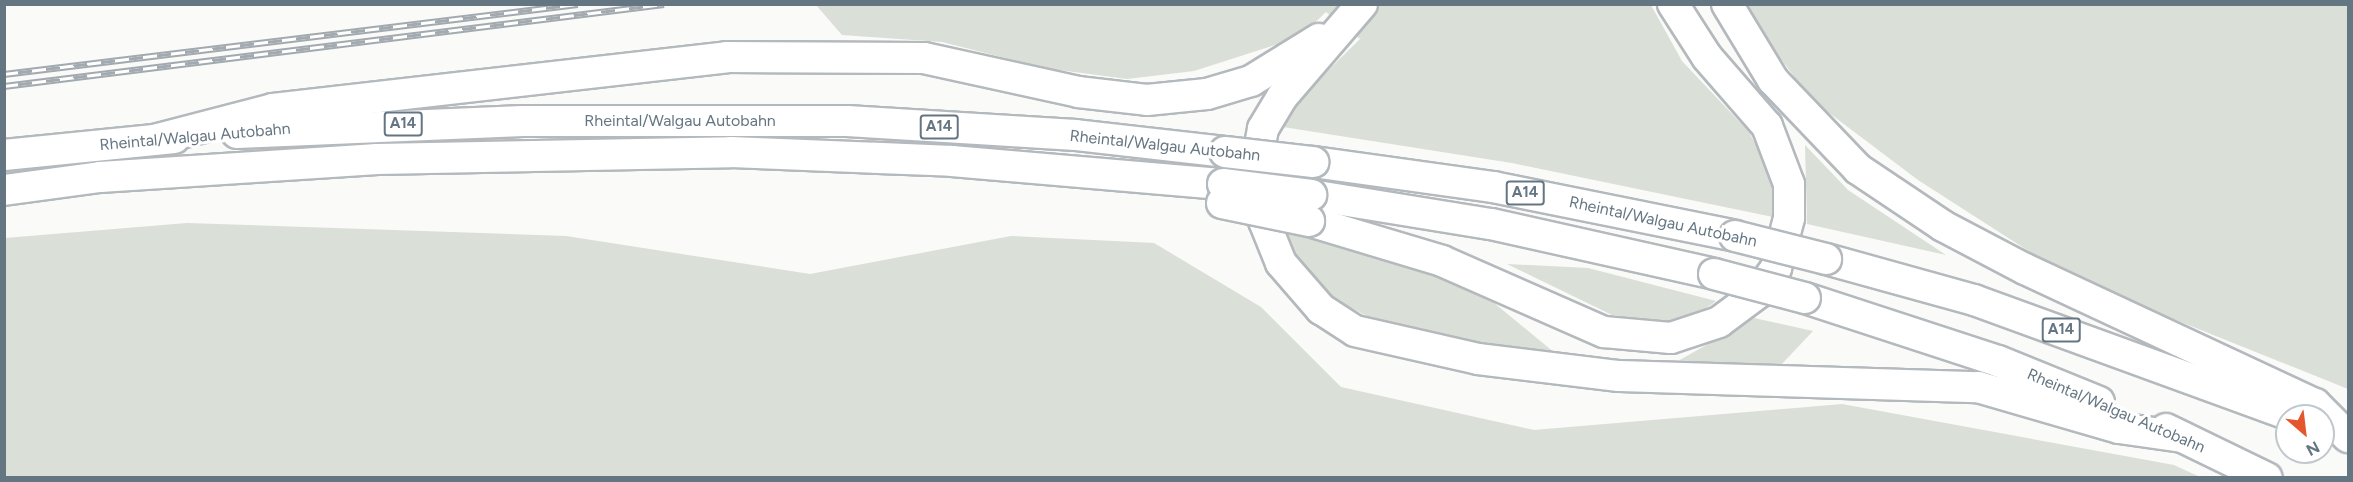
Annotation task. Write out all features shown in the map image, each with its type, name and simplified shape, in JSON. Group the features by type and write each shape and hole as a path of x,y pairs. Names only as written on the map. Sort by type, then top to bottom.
{"highway":[{"path":"1310,208 1442,261 1604,332 1671,338 1719,322 1758,293 1776,268 1789,218 1789,184 1767,126 1707,57 1673,4"},
{"path":"1727,4 1773,80 1858,169 1944,226 2025,269 2315,404 2349,437"},
{"path":"154,140 273,109 727,57 924,58 1078,92 1147,100 1207,94 1251,81 1357,9"},
{"path":"1357,9 1282,97 1263,129 1255,171 1264,221 1281,263 1321,309 1356,331 1478,359 1619,376 1978,387 2119,428 2182,437"},
{"name":"Rheintal/Walgau Autobahn","path":"4,155 323,126 652,121 859,122 1076,135 1313,162 1493,187 1735,236 1974,300 2275,410"},
{"name":"Rheintal/Walgau Autobahn","path":"4,190 244,167 566,154 731,152 1164,177 1222,194 1310,208 1513,228 1714,274 1805,298 1998,361 2182,437 2267,477"}],"shaded area":[{"path":"816,5 1651,5 1682,61 1749,132 1773,177 1773,217 1512,163 1283,127 1297,101 1360,39 1326,12 1300,37 1194,71 1127,79 1044,68 942,42 842,35"},
{"path":"1740,5 2348,5 2348,389 2069,277 1918,180 1812,100"},
{"path":"1805,145 1848,190 1946,255 1807,224"},
{"path":"187,223 566,236 810,274 1011,236 1154,243 1261,307 1341,387 1534,430 1842,404 2174,465 2200,477 5,477 5,238"},
{"path":"1279,230 1368,251 1482,293 1561,358 1392,329 1315,289"},
{"path":"1507,264 1588,268 1716,301 1682,326 1612,315"},
{"path":"1754,318 1813,331 1781,365 1678,361"}],"railway":[{"path":"4,74 578,4"},
{"path":"4,86 664,4"}]}
